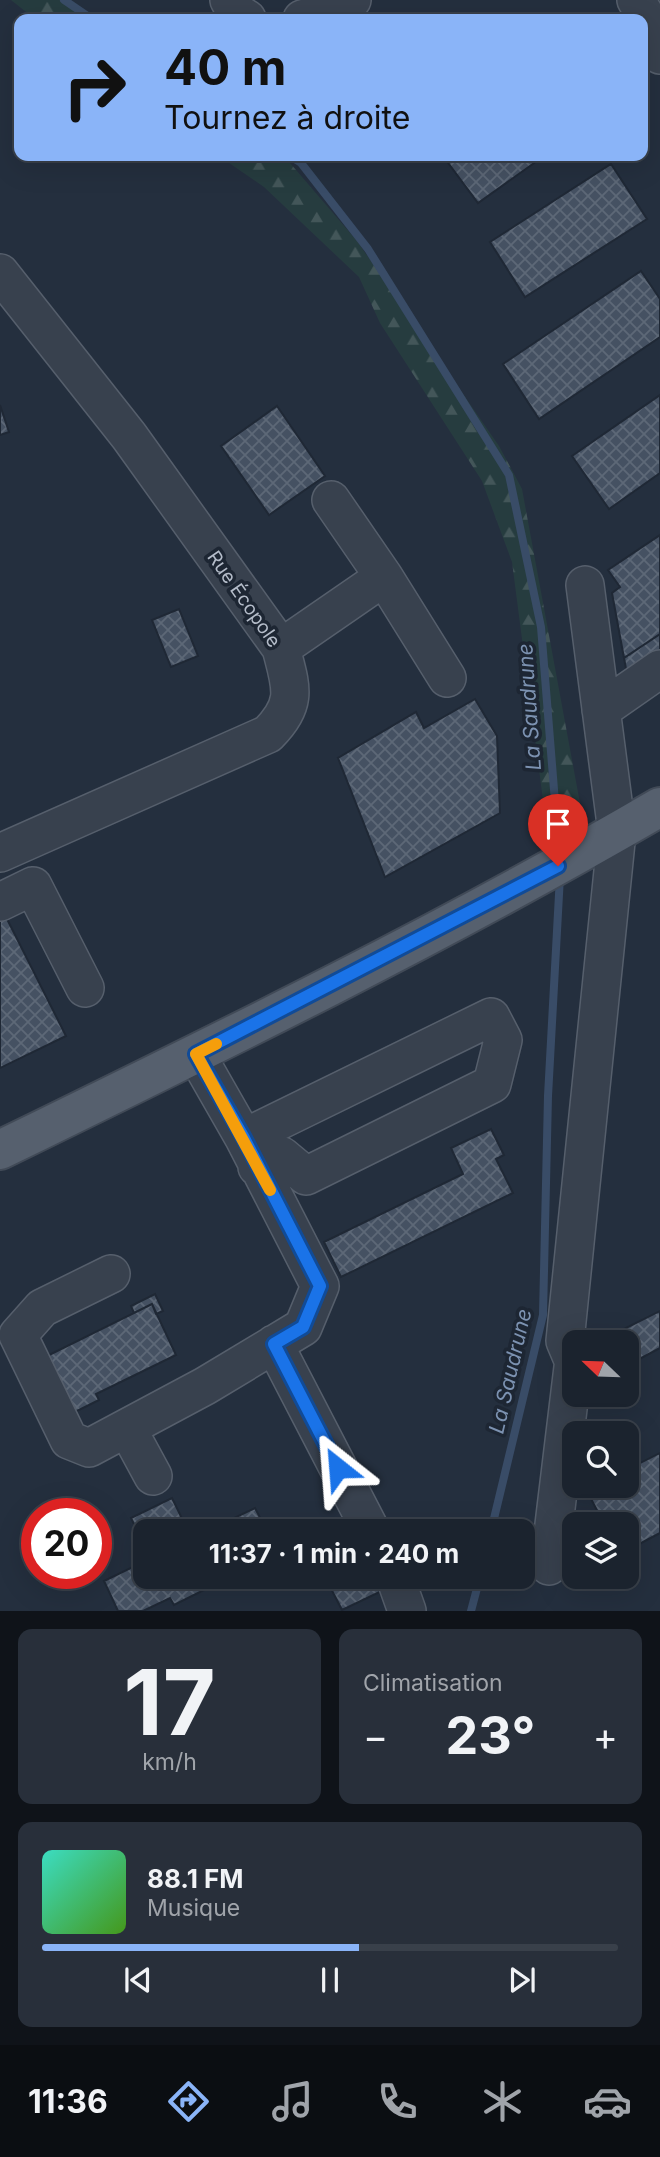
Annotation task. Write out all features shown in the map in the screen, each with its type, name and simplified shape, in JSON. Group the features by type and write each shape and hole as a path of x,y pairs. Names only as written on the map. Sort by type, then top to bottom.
{"main road":[{"path":"0,1150 196,1054 542,875 639,819"}],"street":[{"path":"229,0 240,14"},
{"path":"319,14 345,6 352,0"},
{"path":"648,10 660,55"},
{"name":"Rue Écopole","path":"0,273 129,436 281,648 291,689 285,718 268,734 1,852"},
{"path":"331,500 384,577 447,677"},
{"path":"281,648 384,577"},
{"path":"584,1330 639,819 601,709 585,585"},
{"path":"601,709 660,669"},
{"path":"567,1330 639,819"},
{"path":"1,852 11,897 33,886 85,988"},
{"path":"491,1017 503,1040 492,1084 306,1176 263,1147 491,1017"},
{"path":"111,1274 42,1308 18,1335 69,1440 89,1448 205,1386 303,1327 320,1286 263,1147 196,1054"},
{"path":"274,1344 299,1409 364,1519"},
{"path":"549,1566 568,1407"},
{"path":"127,1428 153,1476"},
{"path":"399,1589 407,1611"}],"green space":[{"path":"11,0 70,0 87,14 29,14"},
{"path":"226,161 288,161 357,241 499,446 522,489 584,825 549,846 512,562 482,481 380,323 359,277 264,187"}],"building":[{"path":"447,161 537,161 478,203"},
{"path":"611,164 647,219 525,297 490,242"},
{"path":"641,271 660,299 660,337 539,419 503,364"},
{"path":"660,395 660,473 609,509 572,456"},
{"path":"0,405 9,432 0,435"},
{"path":"277,406 325,476 269,515 221,446"},
{"path":"660,535 660,634 624,658 612,593 620,587 608,570"},
{"path":"179,609 198,656 171,667 152,620"},
{"path":"660,634 660,651 627,674 624,658"},
{"path":"475,699 497,736 500,813 385,877 338,758 416,712 424,728"},
{"path":"6,917 66,1036 0,1068 0,920"},
{"path":"491,1129 504,1155 496,1159 513,1193 341,1277 324,1242 463,1174 451,1148"},
{"path":"155,1294 163,1311 156,1314 152,1304 134,1313 131,1306"},
{"path":"152,1304 176,1355 96,1394 99,1400 73,1413 45,1357"},
{"path":"660,1311 660,1348 639,1359 639,1330 622,1330"},
{"path":"660,1453 660,1533 639,1544 639,1512 598,1512 591,1498 639,1498 639,1464"},
{"path":"172,1498 182,1519 133,1519 133,1522 131,1518"},
{"path":"255,1508 261,1519 232,1519"},
{"path":"133,1567 133,1589 206,1589 174,1605 170,1598 143,1611 118,1611 108,1589 112,1589 112,1577"},
{"path":"331,1589 386,1589 342,1610"}],"waterway":[{"name":"La Saudrune","path":"64,0 85,14"},
{"name":"La Saudrune","path":"298,161 368,249 509,475 541,627 559,852"},
{"name":"La Saudrune","path":"494,1519 543,1315 548,1096 560,876"},
{"name":"La Saudrune","path":"471,1611 477,1589"}],"slow traffic":[{"path":"216,1044 196,1054 270,1190"}],"route":[{"path":"338,1468 274,1344 303,1327 320,1286 244,1138 196,1054 558,866"}]}
